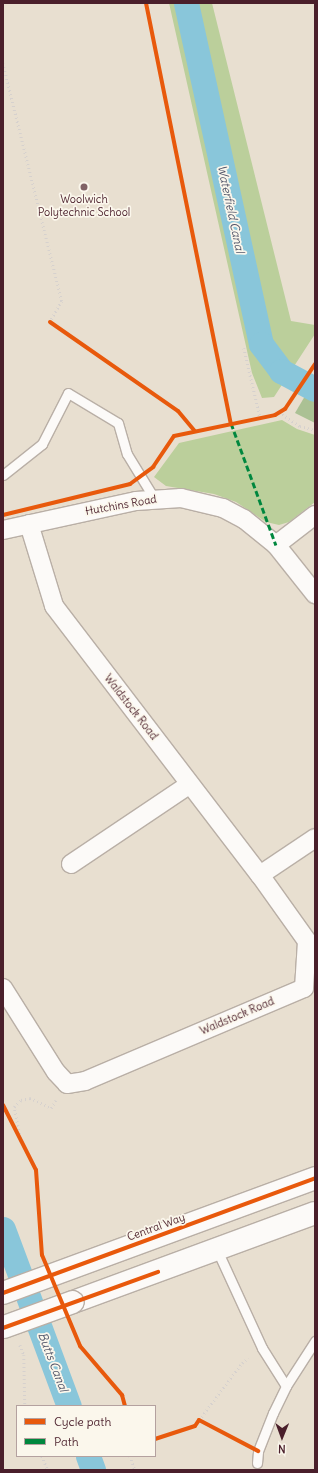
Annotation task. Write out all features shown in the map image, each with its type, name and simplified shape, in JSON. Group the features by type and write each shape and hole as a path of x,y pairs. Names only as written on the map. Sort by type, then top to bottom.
{"main road":[{"name":"Central Way","path":"3,1293 315,1178"},
{"path":"9,1332 73,1302 315,1213"}],"street":[{"name":"Hutchins Road","path":"3,530 154,498 181,498 222,508 244,519 276,545 315,594"},
{"path":"276,545 315,515"},
{"name":"Waldstock Road","path":"29,524 54,606 260,875 307,942 304,988 85,1081 61,1078"},
{"path":"71,864 190,784"},
{"path":"260,875 315,838"},
{"path":"3,988 61,1078"}],"lane":[{"path":"3,475 42,444 68,393 118,423 127,454 154,498"},
{"path":"217,1250 262,1348 286,1386"},
{"path":"257,1463 258,1451 286,1386 315,1342"}],"path":[{"path":"3,63 62,301 50,322 56,326"},
{"path":"244,348 260,417"},
{"path":"277,413 285,409"},
{"path":"277,413 300,426 315,430"},
{"path":"253,419 267,416"},
{"path":"20,1138 14,1107 21,1100 30,1098 51,1108 61,1078"},
{"path":"10,1118 23,1144"},
{"path":"9,1332 24,1355 24,1405"},
{"path":"195,1426 242,1363 262,1348"},
{"path":"199,1420 205,1423"},
{"path":"42,1457 48,1470"},
{"path":"130,1457 135,1470"}],"green space":[{"path":"169,3 212,3 291,321 315,325 315,334 274,397 262,398 252,373"},
{"path":"315,379 315,423 295,413"},
{"path":"282,420 297,429 315,435 315,502 289,522 279,525 266,522 236,502 214,494 166,486 154,477 179,443"}],"waterway":[{"name":"Waterfield Canal","path":"186,3 261,344 281,371 315,389"},
{"name":"Butts Canal","path":"3,1229 69,1405"},
{"name":"Butts Canal","path":"88,1457 93,1470"}],"marked path":[{"path":"231,423 276,545"}],"cycle path":[{"path":"146,3 231,423"},
{"path":"50,322 178,411 195,431"},
{"path":"3,515 130,484 153,467 174,436 275,415 285,409 315,364"},
{"path":"3,1105 36,1170 42,1255 80,1346 122,1395 125,1405"},
{"path":"3,1293 315,1178"},
{"path":"3,1328 158,1272"},
{"path":"156,1439 195,1426 199,1420 258,1451"}],"place":[{"name":"Woolwich Polytechnic School","path":"84,187"}]}
